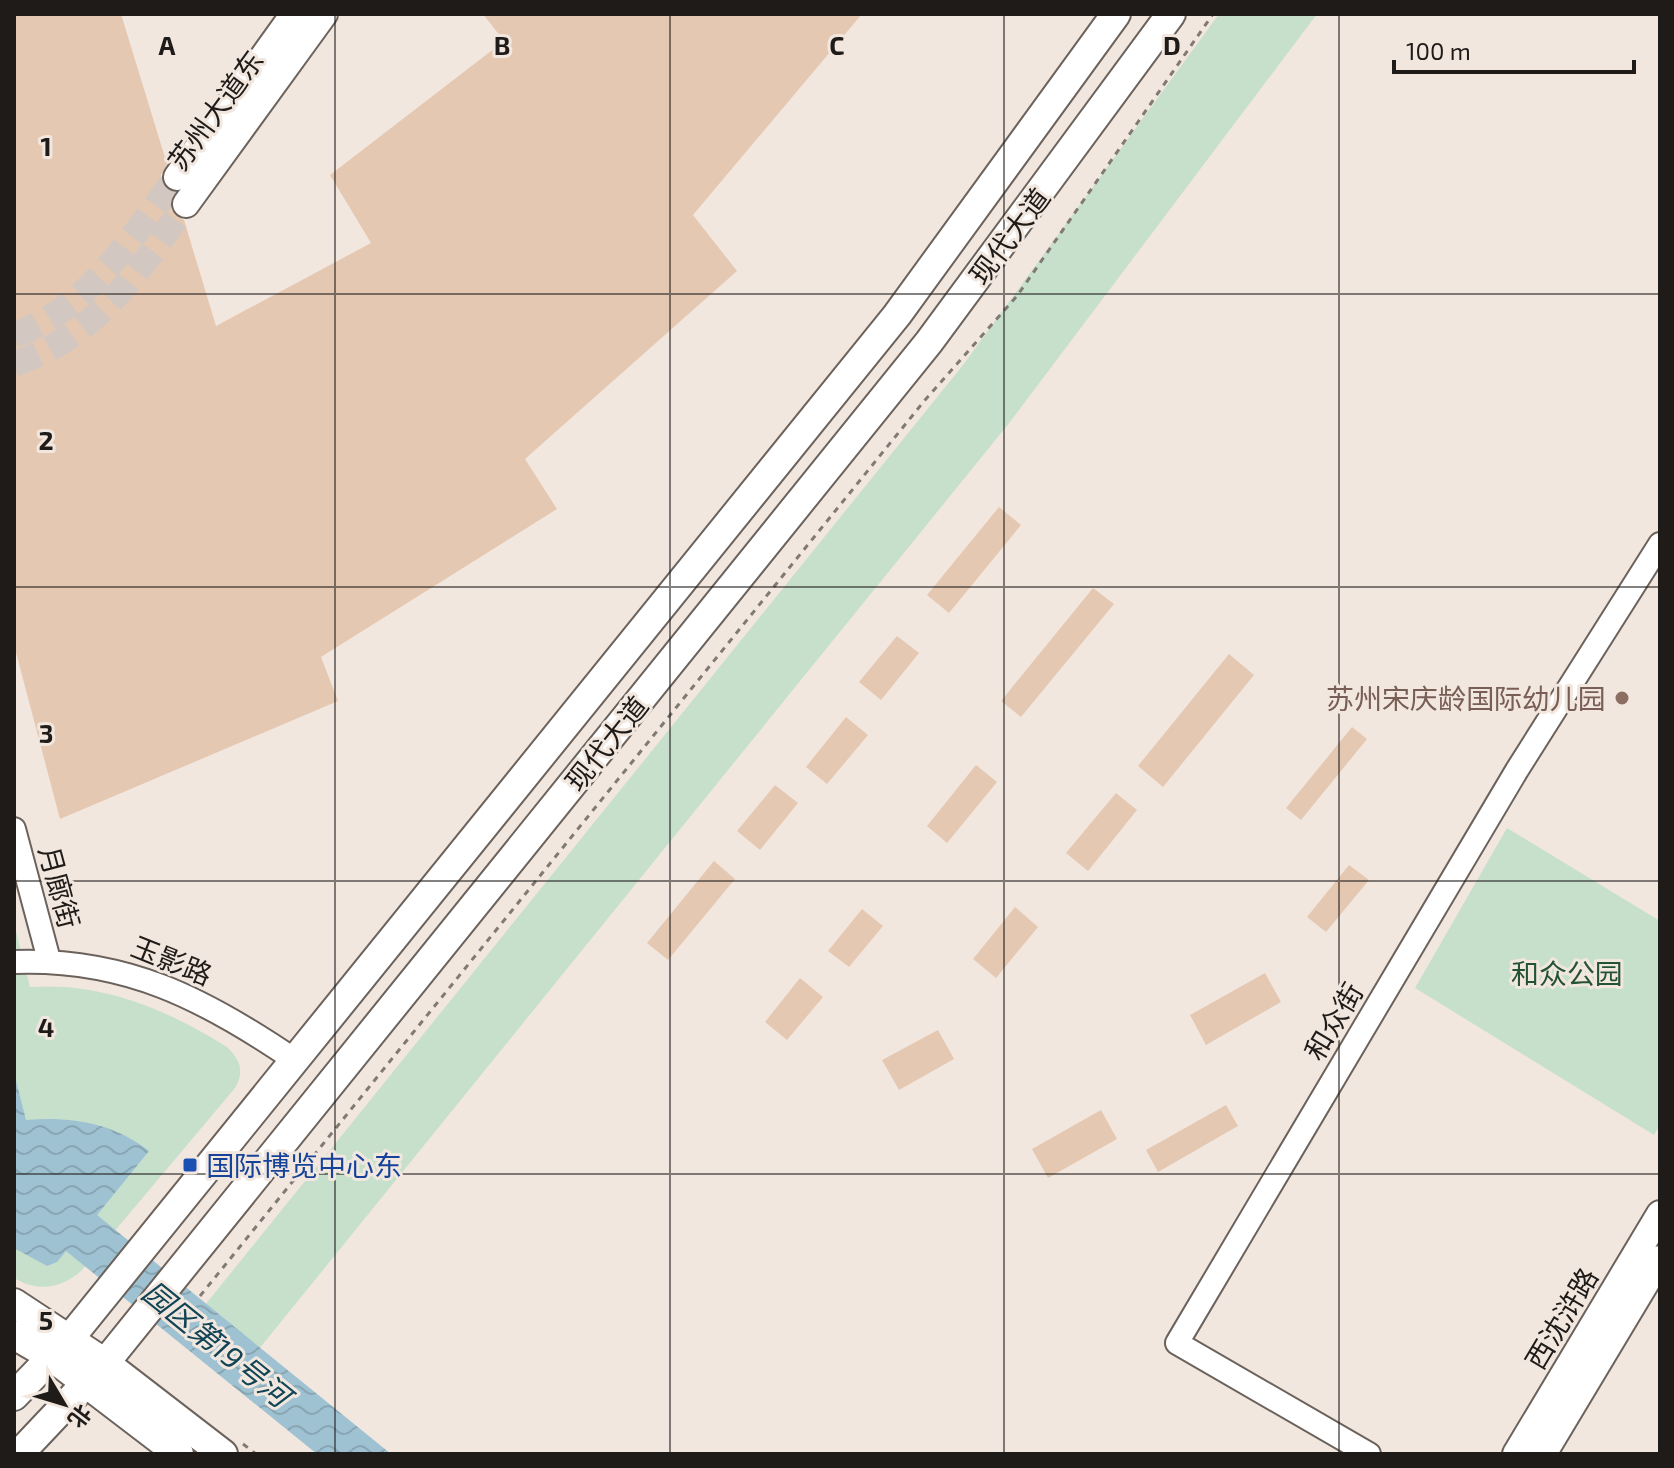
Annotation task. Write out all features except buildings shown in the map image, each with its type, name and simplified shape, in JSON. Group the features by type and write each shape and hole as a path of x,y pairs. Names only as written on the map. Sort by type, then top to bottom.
{"main road":[{"name":"苏州大道东","path":"177,177 294,14"},
{"name":"苏州大道东","path":"186,204 324,14"},
{"name":"现代大道","path":"14,1396 61,1348 111,1287 897,315 1116,14"},
{"name":"现代大道","path":"19,1454 96,1373 929,342 1171,14"},
{"name":"西沈浒路","path":"1516,1454 1660,1214"},
{"name":"西沈浒路","path":"1543,1454 1660,1259"},
{"path":"14,1303 61,1348 223,1454"},
{"path":"14,1335 61,1348"},
{"path":"96,1373 179,1454"}],"street":[{"name":"和众街","path":"1369,1454 1177,1343 1517,770 1660,544"},
{"name":"月廊街","path":"14,829 49,960"},
{"name":"玉影路","path":"14,962 49,960 92,964 164,985 231,1019 293,1059"}],"path":[{"path":"200,1296 925,400 1017,296 1213,14"}],"green space":[{"path":"1219,14 1317,14 1010,422 259,1349 205,1305 963,365"},
{"name":"和众公园","path":"1507,828 1660,921 1660,1125 1654,1135 1415,988"},
{"path":"14,923 30,987 83,989 157,1010 227,1047 238,1061 240,1071 235,1088 81,1271 65,1282 40,1287 14,1278"}],"water":[{"name":"园区第19号河","path":"14,1073 26,1120 59,1119 91,1124 121,1134 149,1151 97,1215 391,1454 317,1454 66,1251 57,1262 47,1266 14,1248"}],"tunnel":[{"path":"14,335 65,308 86,289 125,247 177,177"},
{"path":"14,364 43,352 92,319 151,254 186,204"}],"place":[{"name":"苏州宋庆龄国际幼儿园","path":"1622,698"},
{"name":"国际博览中心东","path":"190,1165"}]}
